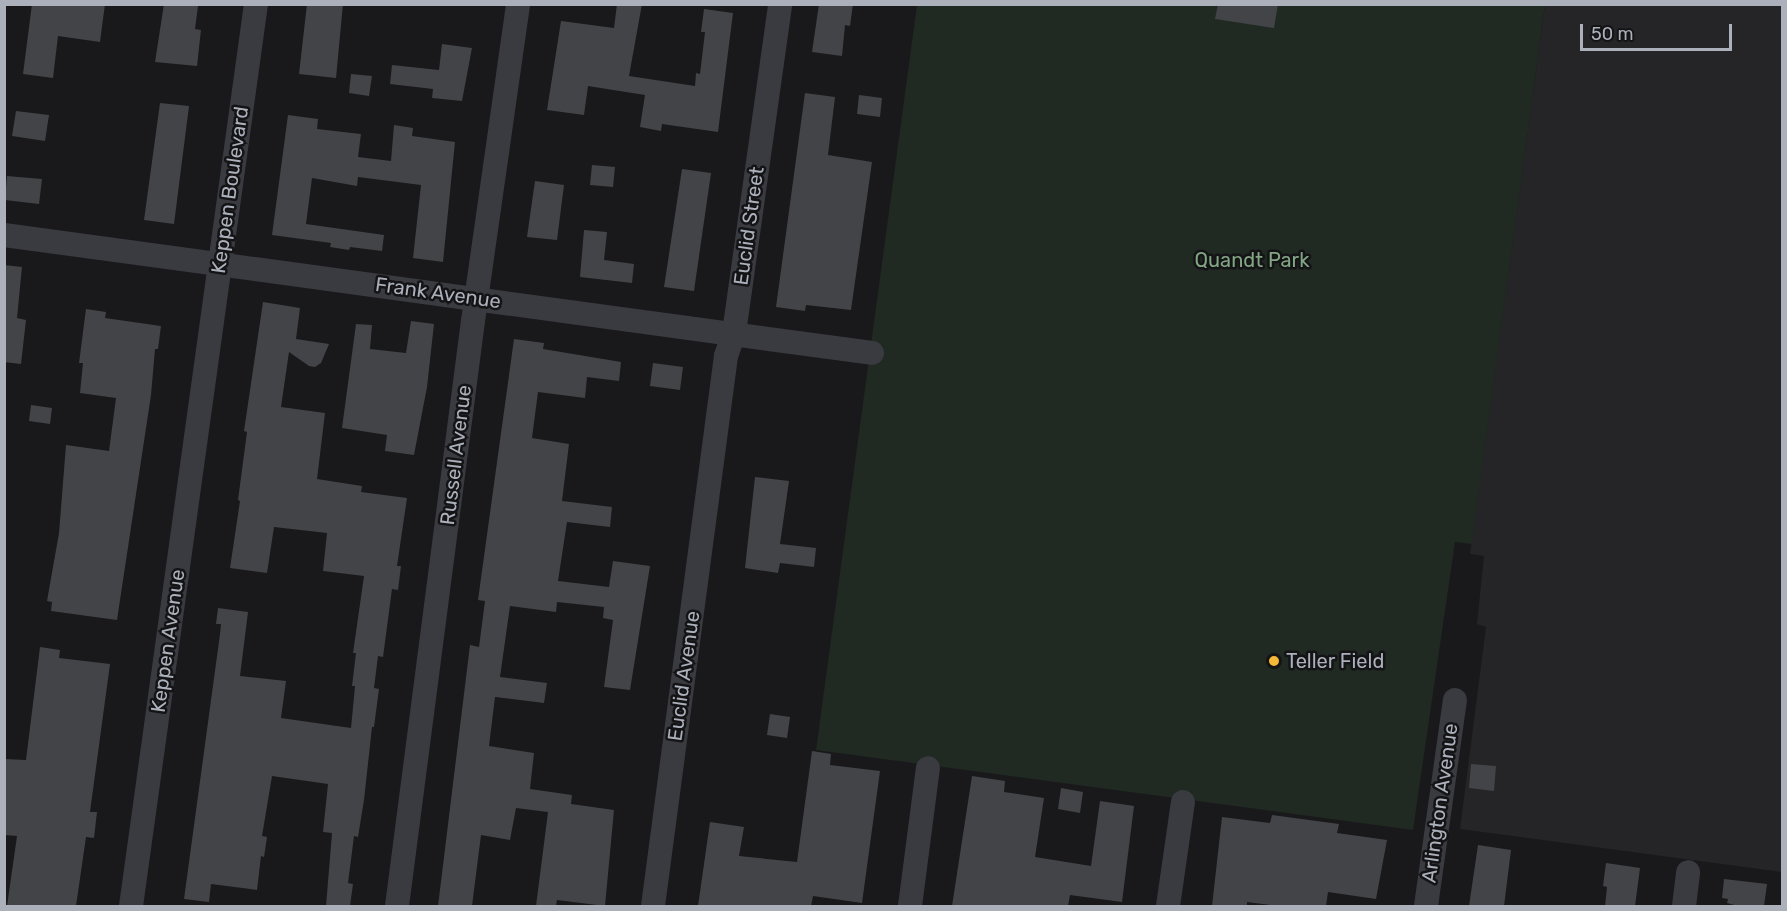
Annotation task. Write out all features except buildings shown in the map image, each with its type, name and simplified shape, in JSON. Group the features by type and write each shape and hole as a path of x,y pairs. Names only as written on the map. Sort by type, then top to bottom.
{"street":[{"name":"Keppen Boulevard","path":"205,376 256,4"},
{"name":"Russell Avenue","path":"397,906 476,299 518,4"},
{"name":"Euclid Street","path":"714,446 726,356 734,333 780,4"},
{"name":"Frank Avenue","path":"4,235 872,353"},
{"name":"Keppen Avenue","path":"130,906 205,376"},
{"name":"Euclid Avenue","path":"653,906 714,446"},
{"name":"Arlington Avenue","path":"1426,906 1455,700"},
{"path":"910,906 928,768"},
{"path":"1168,906 1183,802"},
{"path":"1684,906 1688,872"}],"shaded area":[{"path":"1545,5 1782,5 1782,872 1460,829 1486,627 1477,624 1484,556 1470,554"}],"green space":[{"name":"Quandt Park","path":"917,5 1545,5 1472,544 1455,542 1413,830 816,750"}],"place":[{"name":"Teller Field","path":"1274,661"}]}
